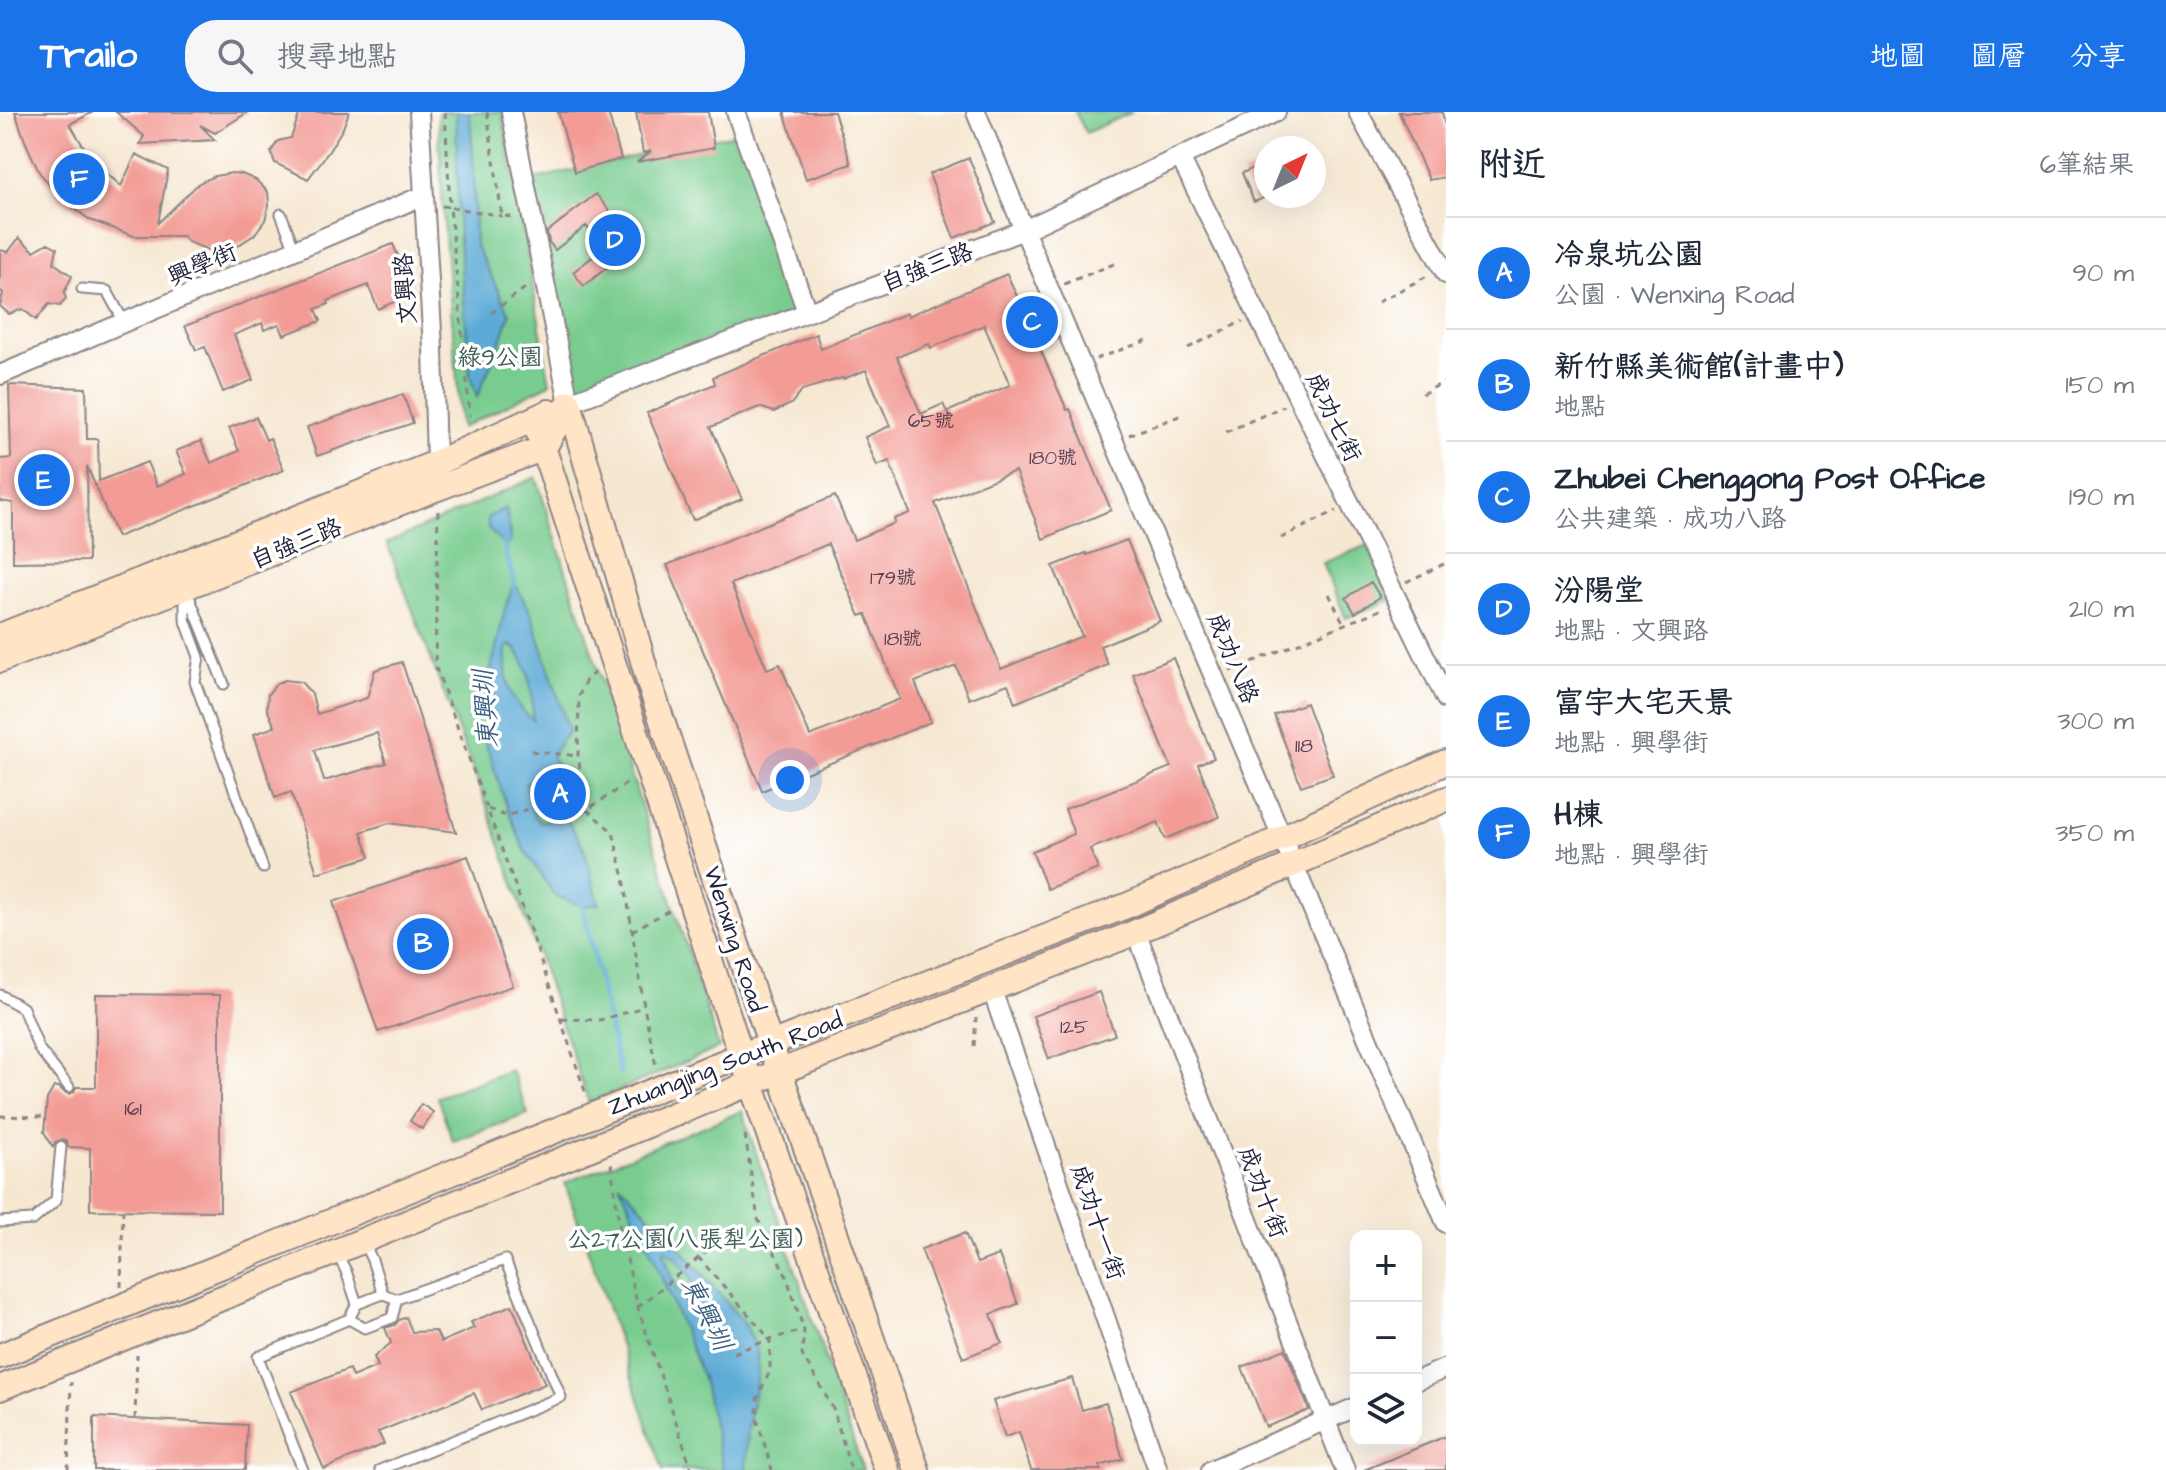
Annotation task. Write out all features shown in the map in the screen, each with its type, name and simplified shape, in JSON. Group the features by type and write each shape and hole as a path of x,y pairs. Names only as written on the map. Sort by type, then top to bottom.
{"street":[{"name":"文興路","path":"419,112 437,475"},
{"path":"511,112 569,403 544,448"},
{"path":"736,112 807,312"},
{"name":"成功八路","path":"976,112 1446,1223"},
{"name":"自強三路","path":"0,660 186,587 437,475 534,419 569,403 1024,230 1276,112"},
{"path":"1358,112 1444,270"},
{"name":"成功七街","path":"1180,157 1446,699"},
{"name":"興學街","path":"0,375 415,199 423,202"},
{"name":"Wenxing Road","path":"569,403 649,682 917,1470"},
{"name":"Wenxing Road","path":"534,419 741,1055 887,1470"},
{"name":"自強三路","path":"0,636 437,475 544,448"},
{"name":"Zhuangjing South Road","path":"0,1356 741,1055 771,1046 1126,906 1446,762"},
{"name":"Zhuangjing South Road","path":"0,1388 751,1083 1136,932 1446,799"},
{"name":"成功十街","path":"1136,932 1345,1470"},
{"name":"成功十一街","path":"992,990 1158,1470"},
{"path":"1422,1378 1446,1368"},
{"path":"1211,1470 1350,1410"}],"lane":[{"path":"281,214 295,250"},
{"path":"82,289 107,291 124,322"},
{"path":"186,587 224,684"},
{"path":"186,587 185,619 199,657 195,682 263,868"},
{"path":"0,995 23,1008 39,1049 69,1087"},
{"path":"0,1222 33,1220 56,1200 61,1147"},
{"path":"363,1241 383,1294"},
{"path":"336,1252 357,1304"},
{"path":"303,1470 258,1357 349,1319 357,1304 383,1294 397,1299 505,1260 561,1397 380,1470"},
{"path":"349,1319 365,1328 392,1318 397,1299"}],"path":[{"path":"445,112 450,207 470,416"},
{"path":"487,112 502,216"},
{"path":"423,202 533,220"},
{"path":"1050,290 1116,263"},
{"path":"1378,302 1444,270"},
{"path":"491,313 518,294"},
{"path":"1188,348 1257,314"},
{"path":"1082,364 1148,340"},
{"path":"1422,394 1446,381"},
{"path":"1226,432 1299,400"},
{"path":"1114,441 1182,415"},
{"path":"437,475 435,665 589,1103"},
{"path":"1281,538 1350,504"},
{"path":"1215,677 1344,624 1446,563"},
{"path":"1329,594 1344,624"},
{"path":"598,670 586,680 579,696 578,756 587,810 613,832 624,878 658,1074"},
{"path":"531,751 578,756"},
{"path":"488,809 506,816 540,805 587,810 633,779"},
{"path":"631,931 675,908"},
{"path":"561,1019 600,1020 644,1007"},
{"path":"974,1046 976,1012"},
{"path":"0,1116 45,1117"},
{"path":"744,1127 758,1219 786,1275 804,1330 802,1355 833,1408 851,1470"},
{"path":"611,1164 620,1229 638,1308 692,1470"},
{"path":"121,1290 123,1210"},
{"path":"638,1308 713,1246"},
{"path":"698,1257 770,1339 770,1371 757,1399 757,1419 772,1470"},
{"path":"734,1353 804,1330"},
{"path":"135,1419 137,1355"},
{"path":"68,1470 71,1381"}],"green space":[{"name":"綠9公園","path":"438,112 502,112 550,384 461,428 442,201"},
{"path":"1075,112 1132,112 1086,133"},
{"path":"743,132 807,312 569,403 526,181"},
{"path":"536,477 719,1048 589,1103 488,809 387,543"},
{"path":"1368,545 1391,600 1346,618 1323,563"},
{"path":"511,1070 528,1114 453,1141 437,1097"},
{"name":"公27公園(八張犁公園)","path":"742,1111 863,1470 663,1470 565,1183"}],"water":[{"path":"456,112 470,112 475,244 510,314 477,397 470,376 459,240"},
{"path":"506,508 511,541 505,547 488,528 488,517"},
{"path":"514,582 531,613 569,731 551,755 567,785 566,818 584,848 599,904 584,906 555,896 524,849 486,744 487,687","holes":["510,645 522,658 526,668 533,720 524,713 509,689 506,649","535,775 545,784 548,794 547,820 541,822 535,817 526,784"]},
{"path":"619,1183 745,1324 757,1350 758,1373 748,1428 746,1470 723,1470 703,1378","holes":["665,1250 689,1274 694,1290 692,1307 677,1290"]}],"building":[{"path":"15,112 93,112 70,124 91,159 121,186 136,154 168,170 158,223 199,183 232,173 256,180 268,192 265,220 254,235 237,246 213,252 188,242 183,236 134,236 90,220 60,198 39,172"},
{"path":"116,112 248,112 215,133 200,125 215,140 140,144 144,136"},
{"path":"300,112 349,112 329,151 308,179 275,163 271,152 278,141 291,138"},
{"path":"558,112 608,112 621,159 575,172"},
{"path":"636,112 708,112 714,148 637,162 651,151 643,153"},
{"path":"784,112 834,112 851,164 806,179"},
{"path":"1399,112 1442,112 1446,130 1446,177 1429,180"},
{"path":"969,158 995,222 954,238 929,174"},
{"path":"1254,168 1254,202 1242,173"},
{"path":"596,194 636,244 584,286 573,272 604,248 586,226 555,250 547,232"},
{"path":"19,238 34,251 48,243 57,248 54,263 72,276 64,293 66,299 60,306 49,304 36,320 23,309 9,314 0,306 3,293 0,290 0,250 8,252"},
{"path":"393,244 404,270 393,274 403,298 378,309 368,285 316,309 321,321 284,335 279,324 264,330 262,323 234,335 253,380 223,392 205,347 196,350 185,326"},
{"path":"1007,274 1067,410 1070,409 1111,510 1043,539 1015,471 935,503 1001,669 1082,636 1053,566 1127,540 1160,621 1100,646 1108,665 1015,703 1008,684 969,699 956,666 915,682 931,722 762,791 667,565 835,496 854,540 895,523 894,519 910,513 889,461 877,466 865,437 890,426 866,370 802,390 791,404 774,412 759,407 711,427 742,499 693,520 647,413 715,384 713,377 816,334 821,349 907,313 908,316","holes":["984,325 1010,385 947,412 943,404 921,414 897,357 929,344 931,348","828,544 860,616 866,614 900,699 810,736 780,664 767,669 731,584"]},
{"path":"9,385 86,388 87,439 98,439 99,481 147,462 157,486 186,474 176,451 201,441 211,463 239,451 229,428 256,417 266,440 270,438 284,470 117,537 87,466 88,561 13,562 13,503 0,501 0,459 11,458"},
{"path":"403,394 413,423 317,456 307,427"},
{"path":"1371,582 1380,597 1355,613 1346,598"},
{"path":"1173,658 1214,758 1198,764 1219,817 1165,839 1158,822 1090,849 1098,869 1047,889 1032,851 1074,834 1065,809 1171,767 1133,674"},
{"path":"402,662 456,832 389,823 361,832 370,857 317,873 291,792 275,798 254,734 275,727 267,709 268,694 277,683 285,680 301,682 312,694 317,714 367,698 375,670","holes":["377,733 386,763 324,781 315,750"]},
{"path":"1306,703 1333,775 1301,786 1274,715"},
{"path":"468,856 513,986 378,1032 333,902"},
{"path":"1099,992 1115,1035 1049,1059 1033,1016"},
{"path":"96,994 220,995 220,1211 90,1210 90,1148 68,1147 66,1141 61,1140 55,1142 53,1147 44,1132 47,1099 54,1087 69,1094 76,1087 96,1087"},
{"path":"421,1104 433,1112 422,1129 410,1121"},
{"path":"965,1233 977,1263 999,1255 1018,1304 991,1314 1002,1343 963,1358 921,1249"},
{"path":"512,1305 545,1384 482,1410 474,1393 378,1432 384,1444 324,1469 291,1392 349,1369 352,1377 378,1366 374,1357 391,1343 385,1328 406,1317 412,1332 436,1331 441,1342 474,1328 471,1322"},
{"path":"1285,1349 1309,1410 1266,1427 1242,1367"},
{"path":"1072,1378 1082,1410 1106,1403 1123,1459 1100,1466 1101,1470 1031,1470 1019,1432 1005,1437 993,1401"},
{"path":"94,1417 247,1425 245,1470 94,1470"},
{"path":"1446,1436 1446,1470 1364,1470 1422,1446"}],"waterway":[{"name":"東興圳","path":"503,542 514,587"},
{"name":"東興圳","path":"582,903 620,1073"}],"place":[{"name":"H棟","path":"79,179"},
{"name":"汾陽堂","path":"615,240"},
{"name":"Zhubei Chenggong Post Office","path":"1032,322"},
{"name":"富宇大宅天景","path":"44,480"},
{"name":"冷泉坑公園","path":"560,794"},
{"name":"新竹縣美術館(計畫中)","path":"423,944"}]}
